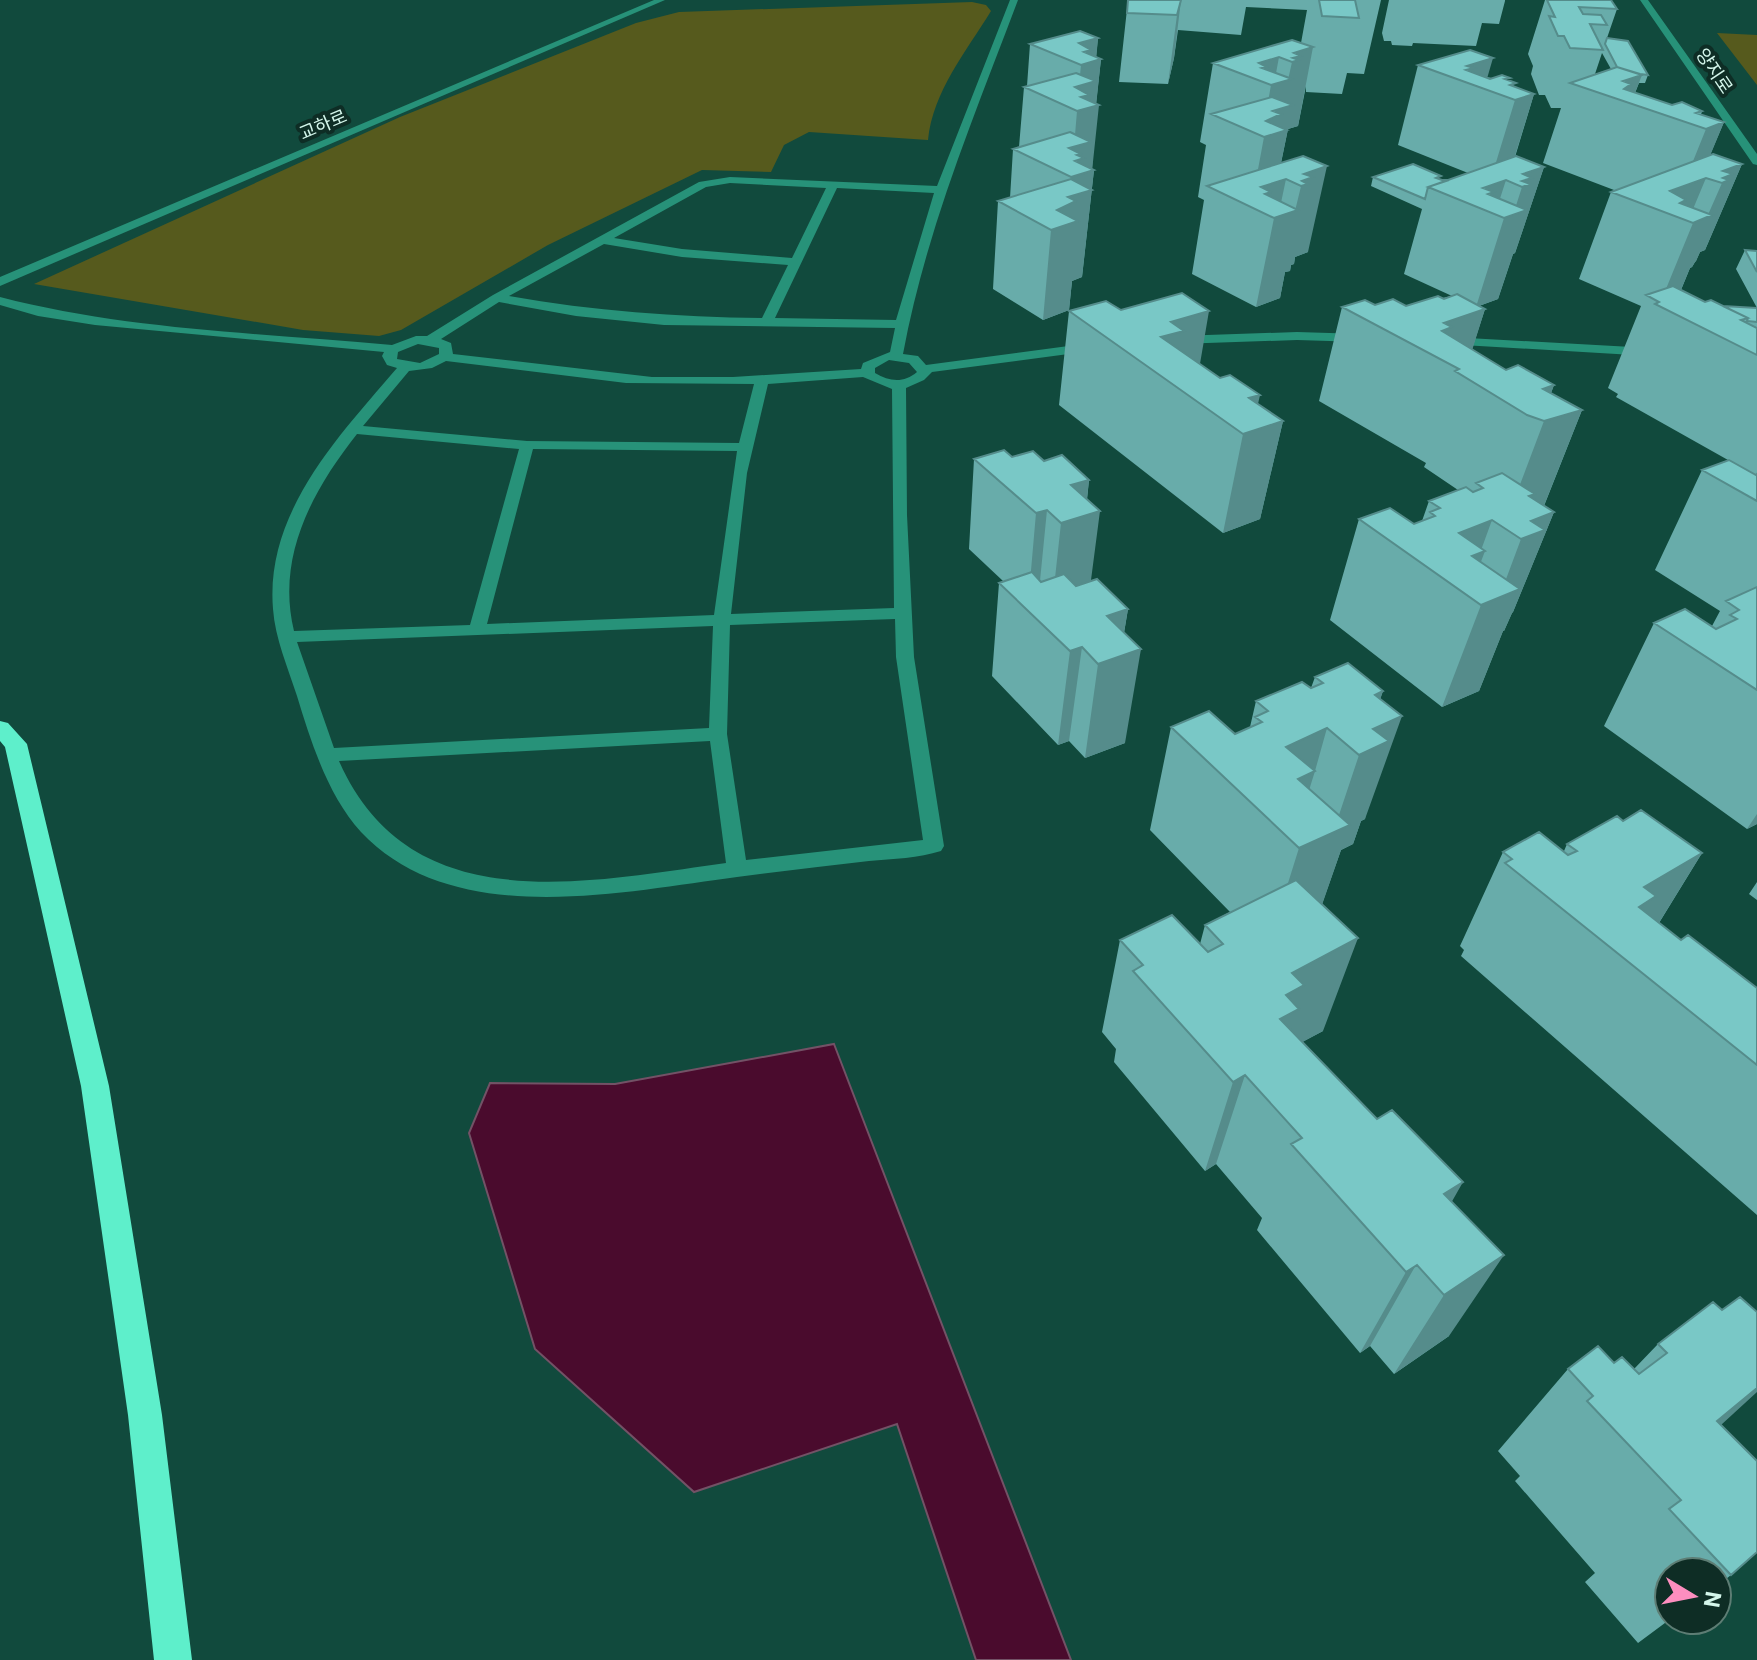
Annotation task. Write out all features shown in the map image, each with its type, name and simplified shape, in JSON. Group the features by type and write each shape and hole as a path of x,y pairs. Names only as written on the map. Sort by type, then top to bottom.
{"highway":[{"path":"0,728 16,744 95,1086 145,1415 173,1660"}],"street":[{"name":"교하로","path":"0,282 661,0"},
{"path":"896,356 901,324 942,190 1014,0"},
{"name":"양지로","path":"1644,0 1757,162"},
{"path":"430,340 497,298 703,184 730,180 942,190"},
{"path":"767,321 833,185"},
{"path":"602,240 682,253 796,262"},
{"path":"497,298 576,312 664,321 901,324"},
{"path":"0,301 38,312 95,321 393,349 407,342 430,340 446,346 444,357"},
{"path":"1158,342 1297,336 1372,338"},
{"path":"1431,340 1663,353"},
{"path":"393,349 389,356 392,362 405,367 424,366 444,357 628,379 762,381 868,373 879,382 899,384 916,380 924,369 1103,346"},
{"path":"868,373 872,362 896,356 913,359 924,369"},
{"path":"405,367 312,486 290,527 281,568 281,609 316,732 330,755 346,798 378,837 427,867 488,884 564,890 621,887 737,869 934,846 905,657 899,384"},
{"path":"737,869 718,734 722,619 744,447 762,381"},
{"path":"354,429 527,445 744,447"},
{"path":"477,629 527,445"},
{"path":"289,637 903,613"},
{"path":"330,755 718,734"}],"green space":[{"path":"972,2 986,5 991,11 944,88 936,105 928,140 809,132 784,145 771,172 702,170 548,245 401,330 379,336 303,330 34,284 400,117 636,23 679,12"},
{"path":"1717,33 1757,35 1757,85"}],"shaded area":[{"path":"834,1044 1071,1660 976,1660 897,1424 694,1492 535,1349 469,1133 490,1083 615,1084"}],"building":[{"path":"1128,0 1181,0 1177,15 1127,13"},
{"path":"1319,0 1355,0 1359,18 1322,16"},
{"path":"1547,0 1611,0 1617,9 1579,7 1583,14 1601,15 1607,25 1590,24 1603,50 1570,48 1564,36 1558,36 1549,16 1555,17"},
{"path":"1080,31 1098,38 1079,43 1091,50 1084,52 1101,59 1081,65 1030,44"},
{"path":"1607,38 1628,41 1648,75 1617,67 1605,44"},
{"path":"1292,40 1313,47 1294,53 1301,56 1293,58 1299,60 1292,62 1279,57 1259,63 1267,67 1262,68 1292,79 1271,85 1213,63"},
{"path":"1470,50 1493,58 1467,66 1474,68 1466,70 1490,79 1502,75 1516,83 1510,85 1534,94 1515,100 1418,65"},
{"path":"1617,67 1642,75 1623,81 1631,84 1624,89 1672,105 1682,102 1702,111 1696,113 1724,122 1706,129 1570,83"},
{"path":"1076,73 1096,81 1075,87 1089,95 1081,97 1099,105 1077,111 1024,87"},
{"path":"1272,97 1293,105 1273,111 1281,114 1266,121 1287,130 1264,137 1211,114"},
{"path":"1070,132 1091,142 1069,148 1084,158 1075,161 1094,170 1071,177 1013,149"},
{"path":"1713,154 1742,164 1723,171 1733,174 1723,178 1729,180 1722,183 1706,178 1670,191 1686,200 1680,203 1712,215 1693,223 1611,192"},
{"path":"1303,156 1327,166 1304,174 1313,177 1302,181 1308,184 1301,186 1286,179 1261,187 1271,192 1265,194 1298,210 1274,218 1207,186"},
{"path":"1516,156 1544,167 1523,174 1532,178 1522,181 1530,184 1522,187 1506,180 1483,188 1494,192 1488,194 1527,210 1504,218 1428,187"},
{"path":"1413,164 1441,176 1436,178 1449,180 1428,187 1425,199 1373,177"},
{"path":"1071,179 1092,190 1068,197 1076,201 1057,210 1078,221 1051,230 998,201"},
{"path":"1745,250 1757,251 1757,272"},
{"path":"1673,286 1748,318 1741,320 1757,328 1757,355 1655,304 1659,302 1646,295"},
{"path":"1182,293 1209,311 1171,322 1184,331 1161,337 1220,378 1230,375 1260,395 1249,398 1283,421 1243,434 1069,311 1106,301 1121,310"},
{"path":"1457,294 1485,309 1444,323 1452,327 1442,331 1506,370 1518,365 1554,385 1543,389 1582,410 1544,421 1527,415 1455,371 1459,369 1342,307 1365,300 1375,305 1393,299 1406,306 1438,296 1444,299"},
{"path":"1723,306 1757,308 1757,322 1747,321 1748,318"},
{"path":"1004,450 1012,457 1033,451 1044,461 1062,455 1089,480 1071,485 1100,511 1061,523 1047,510 1036,513 974,459"},
{"path":"1729,460 1757,474 1757,501 1702,470"},
{"path":"1502,473 1535,494 1529,496 1554,512 1531,521 1545,530 1521,539 1492,520 1459,533 1485,551 1472,556 1520,589 1481,605 1359,519 1390,508 1414,524 1435,516 1430,512 1440,508 1429,501 1466,487 1473,492 1483,488 1476,483"},
{"path":"1032,572 1041,582 1064,574 1076,586 1097,579 1128,609 1107,616 1141,649 1098,664 1082,647 1070,651 999,583"},
{"path":"1757,587 1757,690 1654,623 1685,609 1716,629 1737,619 1730,615 1739,610 1726,601"},
{"path":"1348,663 1383,691 1375,695 1402,716 1373,729 1389,741 1359,755 1327,728 1286,747 1315,771 1298,779 1350,825 1299,848 1171,727 1209,711 1235,734 1262,722 1255,717 1268,711 1256,701 1302,682 1311,688 1323,683 1315,677"},
{"path":"1641,810 1702,853 1644,887 1656,896 1639,907 1681,940 1688,935 1757,988 1757,1065 1505,863 1512,859 1503,852 1539,832 1568,855 1577,851 1567,844 1617,816 1623,821"},
{"path":"1296,880 1358,938 1292,973 1304,985 1286,995 1299,1009 1280,1019 1377,1119 1392,1110 1463,1182 1444,1194 1504,1255 1444,1295 1417,1265 1406,1272 1291,1144 1302,1138 1245,1075 1233,1082 1133,971 1143,965 1120,940 1172,915 1208,952 1223,944 1205,925"},
{"path":"1740,1297 1757,1312 1757,1388 1717,1421 1757,1461 1757,1552 1733,1573 1733,1556 1713,1556 1669,1509 1681,1500 1587,1401 1593,1396 1568,1369 1598,1346 1614,1363 1622,1357 1639,1374 1667,1353 1658,1344 1713,1302 1722,1310"}]}
